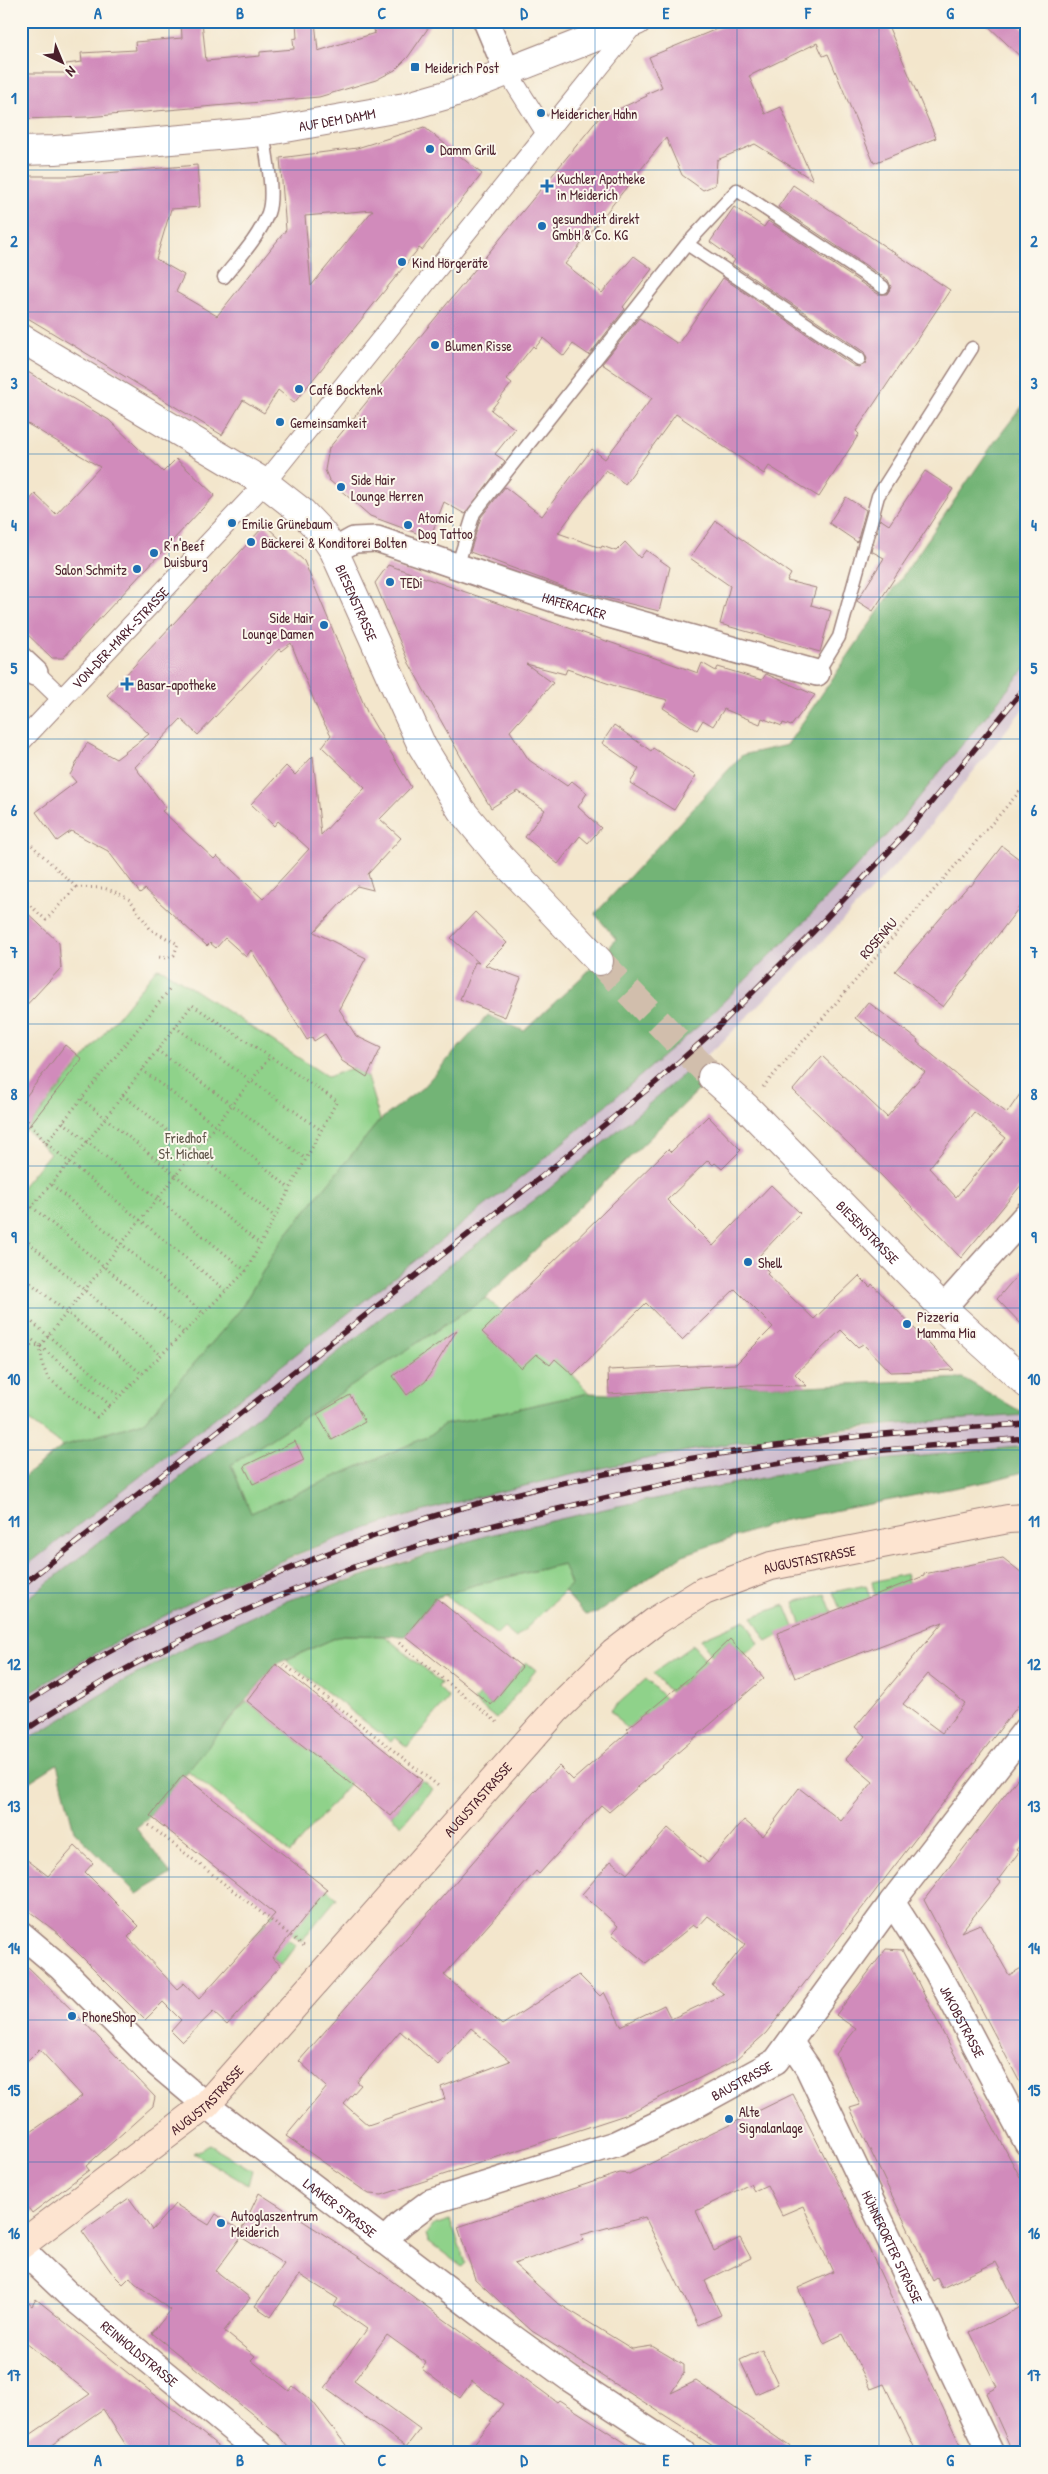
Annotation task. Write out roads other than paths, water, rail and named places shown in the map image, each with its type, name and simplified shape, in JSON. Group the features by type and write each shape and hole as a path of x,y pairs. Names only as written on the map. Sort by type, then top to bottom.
{"main road":[{"name":"AUGUSTASTRASSE","path":"21,2245 206,2105 556,1710 614,1653 657,1620 704,1592 771,1566 1008,1519 1027,1518"}],"street":[{"path":"486,21 507,71 546,133"},
{"name":"AUF DEM DAMM","path":"21,150 55,150 263,132 405,107 450,94 636,22"},
{"name":"VON-DER-MARK-STRASSE","path":"21,742 266,483 636,22"},
{"name":"BIESENSTRASSE","path":"21,338 266,483 302,512 334,550 422,746 461,810 500,857 599,961"},
{"name":"HAFERACKER","path":"334,550 354,540 377,539 556,600 817,672"},
{"path":"28,667 62,699"},
{"name":"BIESENSTRASSE","path":"712,1077 746,1107 943,1308 1027,1384"},
{"path":"943,1308 1027,1214"},
{"name":"BAUSTRASSE","path":"384,2241 402,2223 430,2202 615,2144 761,2071 776,2061 791,2043 892,1902 1027,1728"},
{"name":"JAKOBSTRASSE","path":"892,1902 937,1972 1027,2144"},
{"name":"LAAKER STRASSE","path":"21,1934 60,1968 156,2063 206,2105 384,2241 570,2379 683,2453"},
{"name":"HÜHNERORTER STRASSE","path":"791,2043 808,2068 991,2453"},
{"name":"REINHOLDSTRASSE","path":"21,2249 66,2292 261,2453"}],"lane":[{"path":"224,276 253,240 268,212 270,180 263,132"},
{"path":"457,567 474,513 687,244 737,190 883,287"},
{"path":"687,244 859,360"},
{"path":"817,672 839,637 878,496 972,348"}],"tunnel":[{"path":"599,961 712,1077"}],"railway":[{"path":"21,1586 540,1178 655,1083 716,1029 812,933 907,832 1027,685"},
{"path":"21,1706 109,1652 206,1605 347,1546 443,1513 544,1487 680,1460 749,1449 888,1434 1027,1424"},
{"path":"21,1733 104,1681 192,1635 282,1595 374,1560 419,1546 587,1502 723,1473 850,1454 1027,1438"}],"place":[{"name":"Meiderich Post","path":"415,67"},
{"name":"Meidericher Hahn","path":"541,113"},
{"name":"Damm Grill","path":"430,149"},
{"name":"Kuchler Apotheke in Meiderich","path":"547,186"},
{"name":"gesundheit direkt GmbH & Co. KG","path":"542,226"},
{"name":"Kind Hörgeräte","path":"402,262"},
{"name":"Blumen Risse","path":"435,345"},
{"name":"Café Bocktenk","path":"299,389"},
{"name":"Gemeinsamkeit","path":"280,422"},
{"name":"Side Hair Lounge Herren","path":"341,487"},
{"name":"Emilie Grünebaum","path":"232,523"},
{"name":"Atomic Dog Tattoo","path":"408,525"},
{"name":"Bäckerei & Konditorei Bolten","path":"251,542"},
{"name":"R'n'Beef Duisburg","path":"154,553"},
{"name":"Salon Schmitz","path":"137,569"},
{"name":"TEDi","path":"390,582"},
{"name":"Side Hair Lounge Damen","path":"324,625"},
{"name":"Basar-apotheke","path":"127,684"},
{"name":"Shell","path":"748,1262"},
{"name":"Pizzeria Mamma Mia","path":"907,1324"},
{"name":"PhoneShop","path":"72,2016"},
{"name":"Alte Signalanlage","path":"729,2119"},
{"name":"Autoglaszentrum Meiderich","path":"221,2223"}],"park label":[{"name":"Friedhof St. Michael","path":"186,1146"}]}
